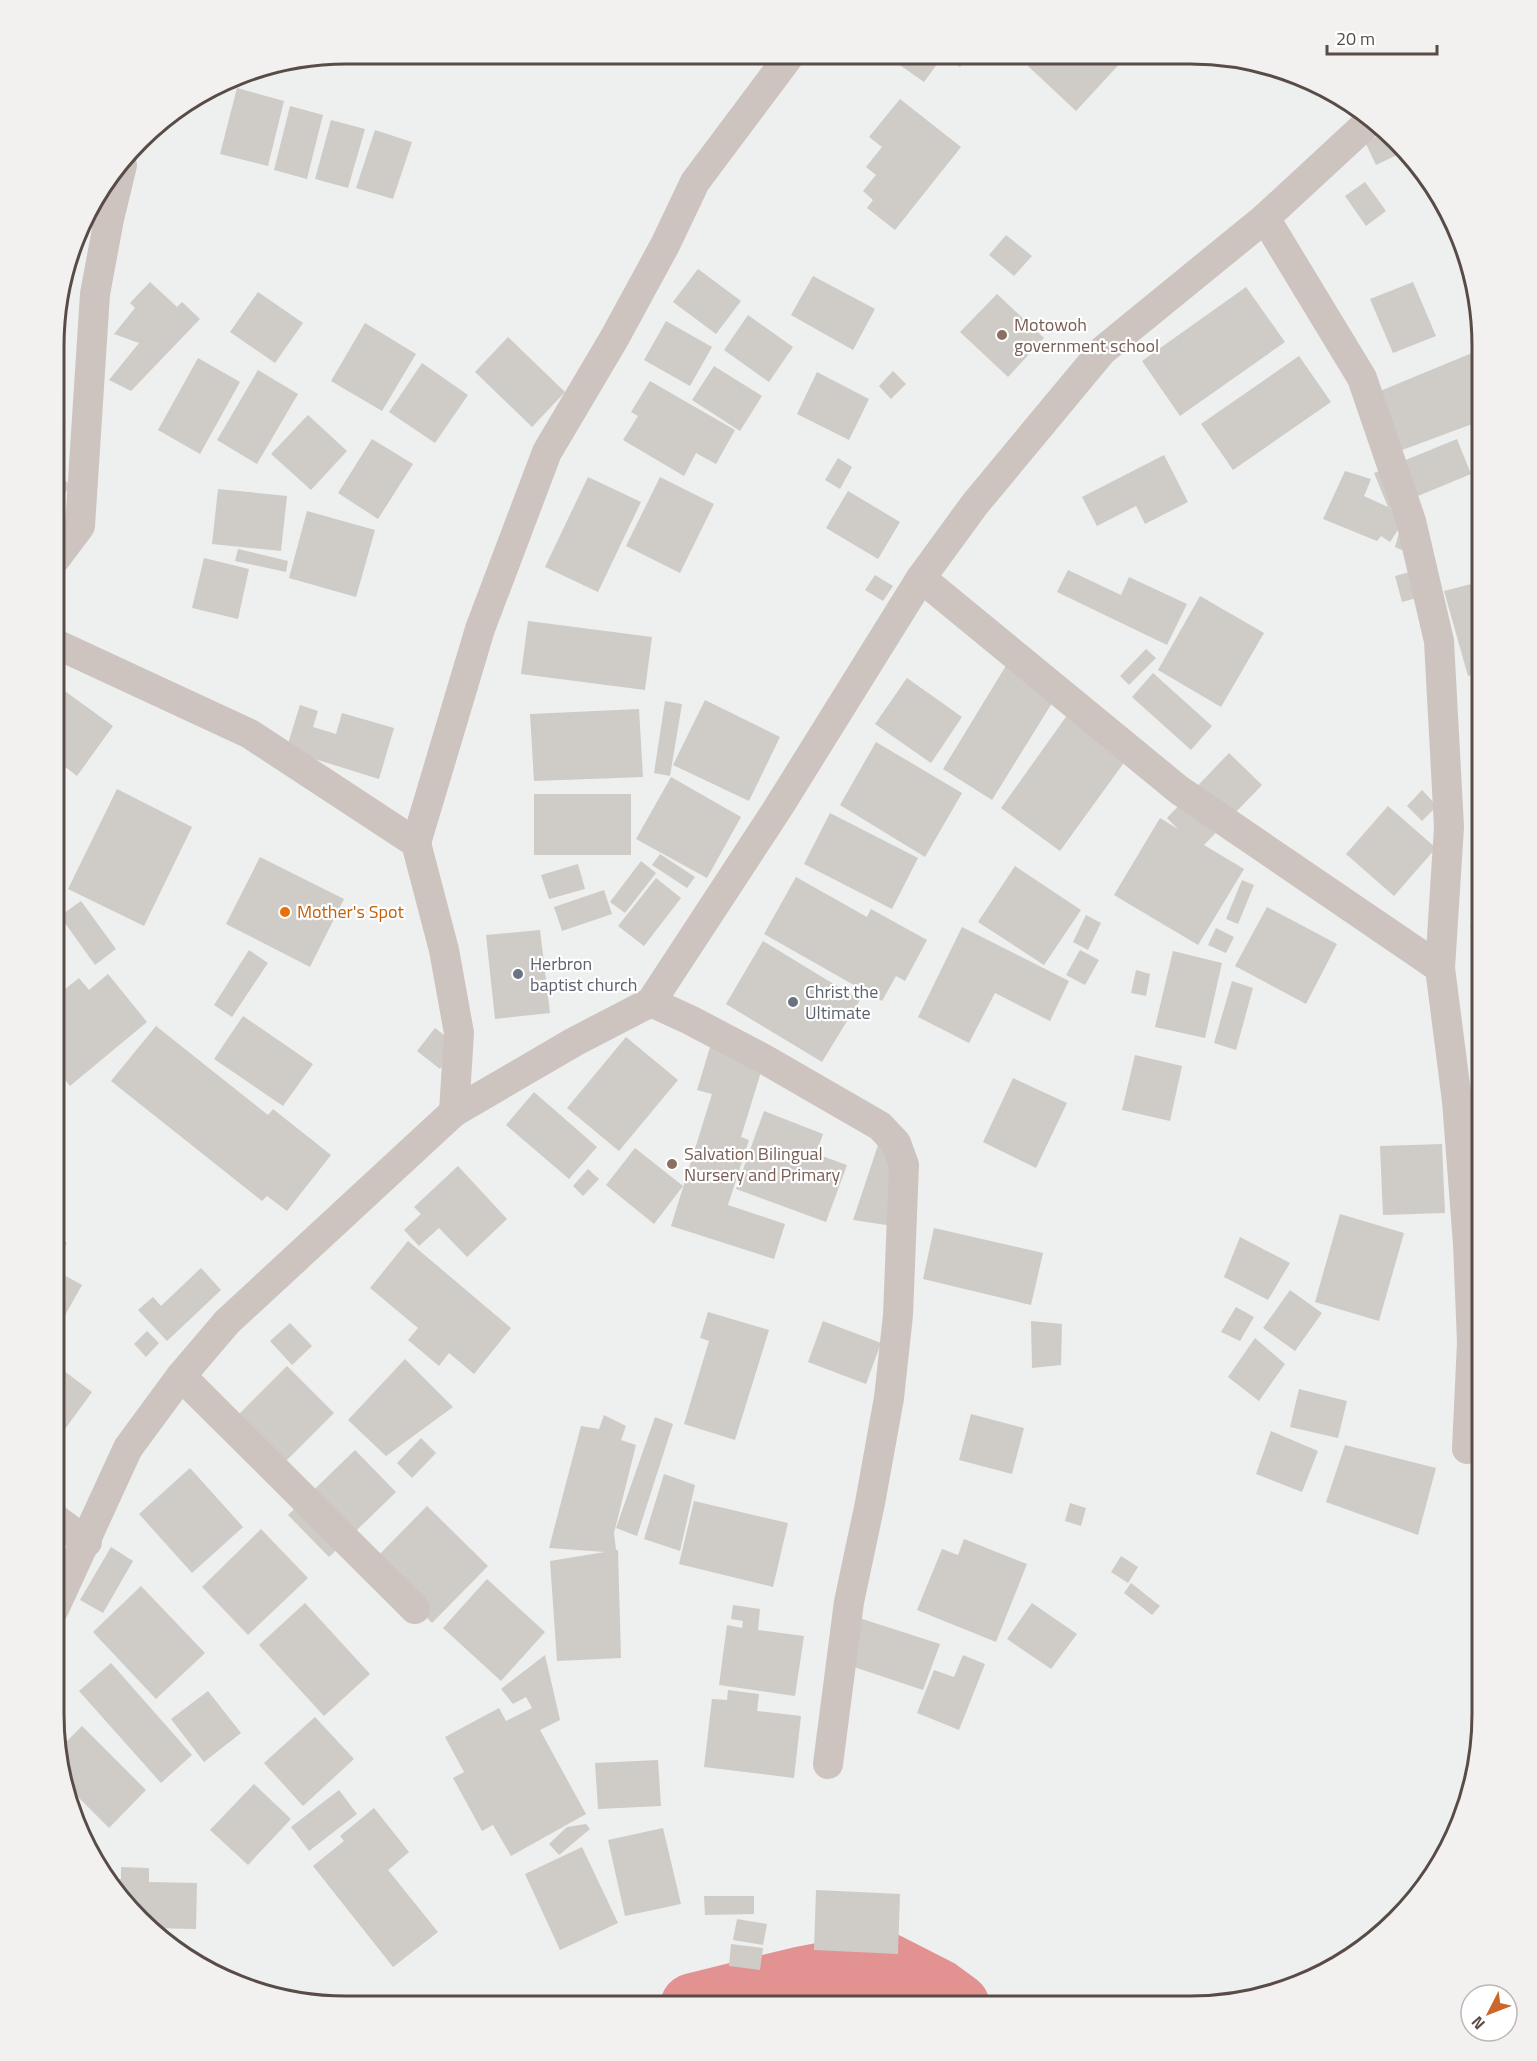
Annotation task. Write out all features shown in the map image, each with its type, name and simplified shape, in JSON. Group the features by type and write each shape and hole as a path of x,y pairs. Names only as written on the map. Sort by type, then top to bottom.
{"street":[{"path":"454,1112 459,1033 444,950 416,843 480,629 547,453 626,317 665,245 694,182 783,64"},
{"path":"64,1589 128,1448 181,1376 226,1322 454,1112 574,1042 651,1002 778,808 921,578 975,504 1102,351 1265,218 1365,125"},
{"path":"64,547 80,526 95,294 118,182"},
{"path":"1265,218 1362,378 1411,521 1439,641 1449,827 1440,968 1458,1111 1468,1244 1472,1342 1467,1449"},
{"path":"921,578 1179,790 1440,968"},
{"path":"64,648 250,734 416,843"},
{"path":"651,1002 754,1054 880,1126 896,1143 904,1165 898,1315 889,1398 849,1602 828,1764"},
{"path":"181,1376 415,1609"},
{"path":"64,1525 87,1542"}],"building":[{"path":"898,64 937,64 924,82"},
{"path":"1030,64 1119,64 1076,111 1028,66"},
{"path":"237,88 284,101 268,166 220,154"},
{"path":"900,99 961,147 895,230 867,208 873,200 863,191 876,175 866,167 882,147 869,137"},
{"path":"290,106 323,115 307,179 274,170"},
{"path":"331,120 365,129 348,188 315,179"},
{"path":"375,130 412,142 393,199 356,188"},
{"path":"1379,136 1397,155 1376,165 1365,142"},
{"path":"1365,182 1386,211 1366,226 1345,196"},
{"path":"1006,235 1032,256 1014,276 989,255"},
{"path":"698,269 741,301 716,334 673,302"},
{"path":"813,276 875,309 853,350 791,315"},
{"path":"150,282 177,307 182,302 200,319 131,391 109,380 139,343 114,334 135,308 130,303"},
{"path":"1413,282 1436,336 1393,353 1370,299"},
{"path":"1246,287 1285,342 1180,416 1142,361"},
{"path":"258,292 303,323 275,363 230,332"},
{"name":"Motowoh government school","path":"997,294 1044,338 1008,377 960,332"},
{"path":"748,315 793,347 769,382 724,350"},
{"path":"666,321 712,347 690,386 644,360"},
{"path":"365,323 416,354 382,411 331,381"},
{"path":"508,337 565,392 532,427 475,372"},
{"path":"1472,353 1472,424 1378,459 1356,401"},
{"path":"1299,356 1331,402 1233,470 1201,424"},
{"path":"198,358 240,382 200,454 158,430"},
{"path":"422,363 468,395 435,443 389,412"},
{"path":"714,366 762,396 740,431 692,400"},
{"path":"258,370 298,394 257,464 217,440"},
{"path":"893,371 906,384 891,399 879,386"},
{"path":"817,372 869,399 849,440 797,414"},
{"path":"650,381 735,430 716,464 696,453 684,476 623,440 638,416 631,412"},
{"path":"308,415 347,451 311,490 271,454"},
{"path":"372,439 413,464 378,519 338,493"},
{"path":"1457,439 1471,474 1389,508 1407,516 1390,542 1381,536 1377,541 1323,519 1345,471 1371,479 1364,496 1388,507 1374,473"},
{"path":"1164,455 1188,502 1145,524 1136,506 1097,526 1082,497"},
{"path":"838,458 852,467 840,489 825,480"},
{"path":"588,477 641,502 598,592 545,567"},
{"path":"660,477 714,504 680,573 626,546"},
{"path":"64,480 71,485 64,495"},
{"path":"218,489 287,496 281,551 212,544"},
{"path":"848,491 900,522 878,559 826,528"},
{"path":"307,511 375,530 356,597 289,578"},
{"path":"1401,526 1404,551 1395,547"},
{"path":"238,549 288,561 286,572 235,561"},
{"path":"204,558 249,569 238,619 192,608"},
{"path":"1068,570 1121,595 1129,577 1187,604 1167,645 1057,592"},
{"path":"1417,570 1424,596 1402,602 1395,576"},
{"path":"875,575 893,586 883,601 865,590"},
{"path":"1472,584 1472,675 1468,676 1444,591"},
{"path":"1200,596 1264,633 1221,707 1158,670"},
{"path":"528,621 652,637 645,690 521,674"},
{"path":"1146,649 1156,658 1129,685 1120,676"},
{"path":"1007,664 1057,695 992,800 943,769"},
{"path":"1153,673 1212,726 1191,750 1132,697"},
{"path":"907,678 962,717 931,763 875,724"},
{"path":"64,690 113,726 77,776 64,766"},
{"path":"705,700 780,737 749,801 673,765"},
{"path":"665,701 682,704 670,776 654,773"},
{"path":"300,705 318,711 313,727 336,734 342,713 394,728 379,779 286,750"},
{"path":"639,709 643,777 534,781 530,714"},
{"path":"1068,714 1128,757 1060,851 1001,808"},
{"path":"876,742 962,793 925,857 840,805"},
{"path":"1229,753 1262,785 1204,845 1244,869 1198,945 1114,895 1160,818 1178,829 1167,818"},
{"path":"671,777 741,817 707,878 636,839"},
{"path":"117,789 192,827 144,926 68,889"},
{"path":"1422,790 1437,806 1422,821 1407,806"},
{"path":"534,794 631,794 631,855 534,855"},
{"path":"1388,806 1436,848 1394,896 1346,854"},
{"path":"830,813 918,858 892,909 804,864"},
{"path":"660,854 695,877 687,888 652,865"},
{"name":"Mother's Spot","path":"260,857 344,899 310,967 226,924"},
{"path":"641,861 656,873 625,913 610,902"},
{"path":"578,864 585,889 549,899 541,875"},
{"path":"1015,866 1081,910 1044,965 978,922"},
{"path":"796,877 867,917 871,909 927,940 905,981 896,976 882,1001 764,934"},
{"path":"656,878 681,898 644,946 618,926"},
{"path":"1242,880 1254,885 1238,924 1226,919"},
{"path":"604,890 612,914 562,931 554,907"},
{"path":"81,901 116,949 95,965 64,922 64,913"},
{"path":"1267,907 1337,944 1306,1004 1235,966"},
{"path":"1086,915 1101,923 1088,950 1073,942"},
{"path":"962,927 1069,981 1050,1021 995,993 969,1043 918,1017"},
{"path":"1216,928 1234,937 1226,953 1208,945"},
{"name":"Herbron baptist church","path":"540,930 550,1013 495,1019 486,935"},
{"name":"Christ the Ultimate","path":"763,941 860,1000 822,1062 726,1004"},
{"path":"249,950 268,963 232,1017 214,1005"},
{"path":"1080,950 1099,960 1085,985 1066,975"},
{"path":"1173,951 1222,963 1205,1038 1155,1027"},
{"path":"1136,970 1150,974 1146,996 1131,993"},
{"path":"108,974 147,1022 70,1086 64,1079 64,990 79,978 89,990"},
{"path":"1232,981 1253,988 1236,1050 1214,1043"},
{"path":"243,1016 313,1064 283,1106 214,1059"},
{"path":"156,1026 268,1115 273,1109 331,1155 287,1211 267,1196 262,1201 111,1081"},
{"path":"435,1028 458,1046 440,1069 417,1051"},
{"path":"626,1037 678,1080 619,1151 567,1108"},
{"path":"711,1044 764,1062 741,1137 749,1140 728,1205 785,1224 774,1259 671,1226 712,1094 697,1090"},
{"path":"1135,1055 1182,1066 1170,1121 1122,1110"},
{"path":"1013,1078 1067,1103 1036,1168 983,1142"},
{"path":"534,1092 597,1147 569,1179 506,1125"},
{"path":"764,1111 823,1134 816,1154 847,1165 826,1222 736,1189"},
{"path":"880,1139 891,1142 893,1226 853,1220"},
{"path":"1442,1144 1445,1213 1383,1215 1380,1146"},
{"path":"635,1148 683,1186 654,1224 606,1185"},
{"path":"458,1166 507,1219 467,1257 439,1228 419,1246 404,1230 421,1214 414,1207"},
{"path":"588,1169 599,1179 583,1196 573,1186"},
{"path":"1340,1214 1404,1233 1379,1321 1315,1302"},
{"path":"934,1228 1043,1253 1031,1305 923,1279"},
{"path":"1240,1237 1290,1263 1268,1300 1224,1277"},
{"path":"408,1241 511,1328 474,1374 449,1353 439,1366 408,1340 418,1328 370,1288"},
{"path":"201,1268 221,1290 167,1341 138,1310 153,1297 161,1306"},
{"path":"64,1275 82,1285 64,1317"},
{"path":"1290,1290 1322,1313 1295,1351 1263,1328"},
{"path":"1236,1307 1254,1317 1240,1341 1221,1332"},
{"path":"708,1312 769,1330 735,1440 684,1424 709,1341 700,1338"},
{"path":"823,1321 881,1343 866,1384 808,1362"},
{"path":"1031,1321 1062,1324 1061,1365 1032,1368"},
{"path":"290,1323 312,1346 292,1365 270,1341"},
{"path":"147,1331 159,1343 146,1357 134,1344"},
{"path":"1255,1338 1285,1364 1259,1401 1228,1377"},
{"path":"405,1359 453,1407 386,1456 348,1420"},
{"path":"287,1366 334,1413 271,1476 224,1429"},
{"path":"64,1371 92,1392 64,1430"},
{"path":"1299,1389 1347,1401 1338,1438 1290,1427"},
{"path":"971,1414 1024,1428 1012,1474 959,1460"},
{"path":"604,1415 626,1426 621,1440 636,1445 614,1533 616,1550 618,1550 621,1658 557,1661 550,1561 605,1552 549,1548 581,1426 599,1429"},
{"path":"655,1417 673,1424 637,1536 616,1528"},
{"path":"1271,1431 1318,1451 1302,1492 1256,1474"},
{"path":"421,1438 436,1453 412,1478 397,1463"},
{"path":"1345,1445 1436,1468 1418,1535 1326,1502"},
{"path":"355,1450 396,1492 329,1557 288,1515"},
{"path":"190,1468 243,1527 192,1573 139,1514"},
{"path":"664,1474 695,1485 680,1551 644,1539"},
{"path":"694,1501 788,1523 773,1587 679,1564"},
{"path":"1070,1503 1086,1508 1081,1526 1065,1521"},
{"path":"427,1506 488,1566 432,1623 372,1562"},
{"path":"261,1529 308,1578 248,1635 202,1587"},
{"path":"964,1539 1027,1564 996,1642 917,1610 942,1549 958,1555"},
{"path":"111,1547 133,1561 103,1613 80,1600"},
{"path":"1121,1556 1138,1567 1128,1583 1111,1572"},
{"path":"487,1579 545,1632 501,1681 443,1628"},
{"path":"1131,1583 1160,1606 1152,1615 1124,1593"},
{"path":"141,1586 205,1653 156,1699 93,1632"},
{"path":"305,1603 370,1674 324,1716 259,1645"},
{"path":"1032,1603 1077,1634 1051,1669 1007,1639"},
{"path":"733,1605 760,1609 758,1630 804,1636 795,1696 719,1685 727,1625 742,1628 743,1621 731,1619"},
{"path":"853,1616 940,1644 923,1690 839,1662"},
{"path":"545,1655 560,1720 540,1730 586,1814 511,1856 493,1825 482,1831 453,1778 464,1772 445,1737 499,1708 506,1721 532,1708 526,1697 513,1704 501,1689"},
{"path":"963,1655 985,1664 959,1730 917,1713 934,1670 954,1677"},
{"path":"111,1663 192,1755 161,1783 79,1691"},
{"path":"728,1690 759,1694 757,1711 801,1716 794,1778 704,1767 712,1699 727,1700"},
{"path":"208,1691 241,1733 204,1762 171,1719"},
{"path":"315,1717 354,1759 303,1806 264,1763"},
{"path":"82,1726 146,1790 109,1828 76,1795 66,1742"},
{"path":"658,1760 661,1806 598,1809 595,1763"},
{"path":"254,1784 291,1819 248,1865 210,1830"},
{"path":"339,1790 357,1814 309,1851 291,1827"},
{"path":"374,1808 409,1852 388,1870 438,1932 393,1967 313,1866 344,1841 340,1836"},
{"path":"586,1824 590,1829 559,1855 549,1844 567,1827"},
{"path":"663,1828 681,1904 625,1916 608,1840"},
{"path":"582,1847 618,1923 560,1950 525,1874"},
{"path":"121,1867 149,1868 149,1882 197,1883 196,1929 162,1928 134,1901 118,1879 121,1879"},
{"path":"816,1890 900,1894 898,1954 814,1950"},
{"path":"704,1896 754,1896 754,1914 705,1915"},
{"path":"737,1919 767,1924 763,1945 733,1940"},
{"path":"731,1944 763,1948 760,1970 729,1966"}],"waterway":[{"path":"734,1996 799,1980 883,1964 943,1996"}],"place":[{"name":"Motowoh government school","path":"1002,335"},
{"name":"Mother's Spot","path":"285,912"},
{"name":"Herbron baptist church","path":"518,974"},
{"name":"Christ the Ultimate","path":"793,1002"},
{"name":"Salvation Bilingual Nursery and Primary","path":"672,1164"}]}
